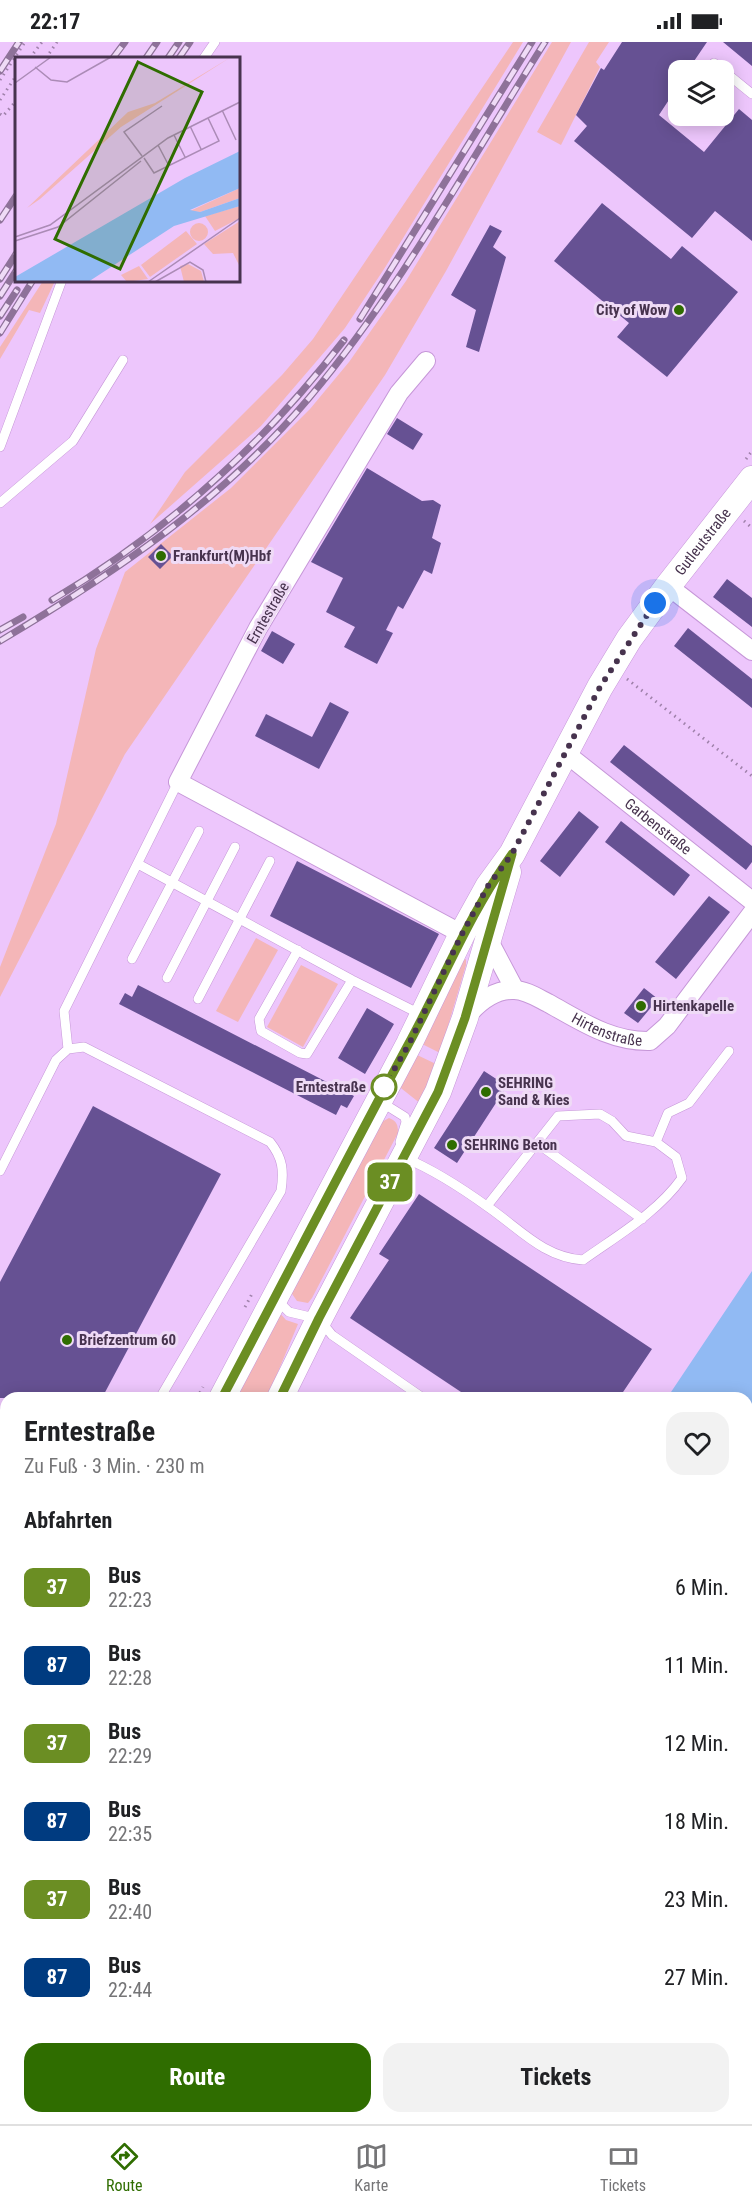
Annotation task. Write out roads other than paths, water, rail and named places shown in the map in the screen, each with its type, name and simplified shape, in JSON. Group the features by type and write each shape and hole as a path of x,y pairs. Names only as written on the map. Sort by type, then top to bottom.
{"main road":[{"name":"Gutleutstraße","path":"283,1392 319,1318 438,1092 465,1018 475,944 488,886 512,854 564,752 629,639 752,478"},
{"name":"Gutleutstraße","path":"225,1392 423,1015 475,944"}],"street":[{"name":"Erntestraße","path":"178,782 264,618 399,393 426,361"},
{"path":"668,586 752,651"},
{"name":"Garbenstraße","path":"564,752 752,900"},
{"path":"178,782 475,944 515,990"},
{"name":"Hirtenstraße","path":"515,990 531,994 604,1033 629,1041 650,1041 667,1026 752,914"},
{"path":"465,1018 478,1004 498,992 515,990"}],"lane":[{"path":"205,57 215,42"},
{"path":"734,79 752,94"},
{"path":"0,447 61,282"},
{"path":"0,503 73,441 123,360"},
{"path":"68,1049 64,1011 178,782"},
{"path":"132,959 199,831"},
{"path":"167,978 235,847"},
{"path":"198,999 270,861"},
{"path":"138,864 352,980 423,1015"},
{"path":"298,950 259,1019 261,1031 290,1048 307,1054 352,980"},
{"path":"0,1171 56,1060 68,1049 84,1047 270,1142 280,1155 284,1173 281,1191 164,1392"},
{"path":"656,1142 668,1113 689,1103 729,1051"},
{"name":"Gutleutstraße","path":"374,1109 389,1107 405,1117 406,1122 399,1140 404,1157"},
{"path":"404,1157 487,1206 547,1252 583,1260 642,1219 671,1195 682,1178 676,1156 656,1142 626,1136 612,1121 600,1114 558,1116 487,1206"},
{"path":"537,1143 642,1219"},
{"path":"278,1293 281,1304 289,1312 319,1318 332,1335 414,1392"}],"water":[{"path":"752,1271 752,1392 671,1392"}],"railway":[{"path":"0,71 19,42"},
{"path":"114,57 125,42"},
{"path":"147,57 157,42"},
{"path":"169,57 179,42"},
{"path":"180,57 190,42"},
{"path":"360,319 532,42"},
{"path":"0,641 85,589 165,533 240,470 309,398 374,313 404,269 545,42"},
{"path":"0,220 15,198"},
{"path":"0,279 15,256"},
{"path":"0,296 15,273"},
{"path":"0,333 32,282"},
{"path":"0,316 17,290"},
{"path":"52,600 134,546 210,484 281,415 344,340"},
{"path":"0,630 23,617"}],"place":[{"name":"City of Wow","path":"679,310"},
{"name":"Frankfurt(M)Hbf","path":"161,556"},
{"name":"Hirtenkapelle","path":"641,1006"},
{"name":"Erntestraße","path":"384,1087"},
{"name":"SEHRING Sand & Kies","path":"486,1092"},
{"name":"SEHRING Beton","path":"452,1145"},
{"name":"Briefzentrum 60","path":"67,1340"}]}
